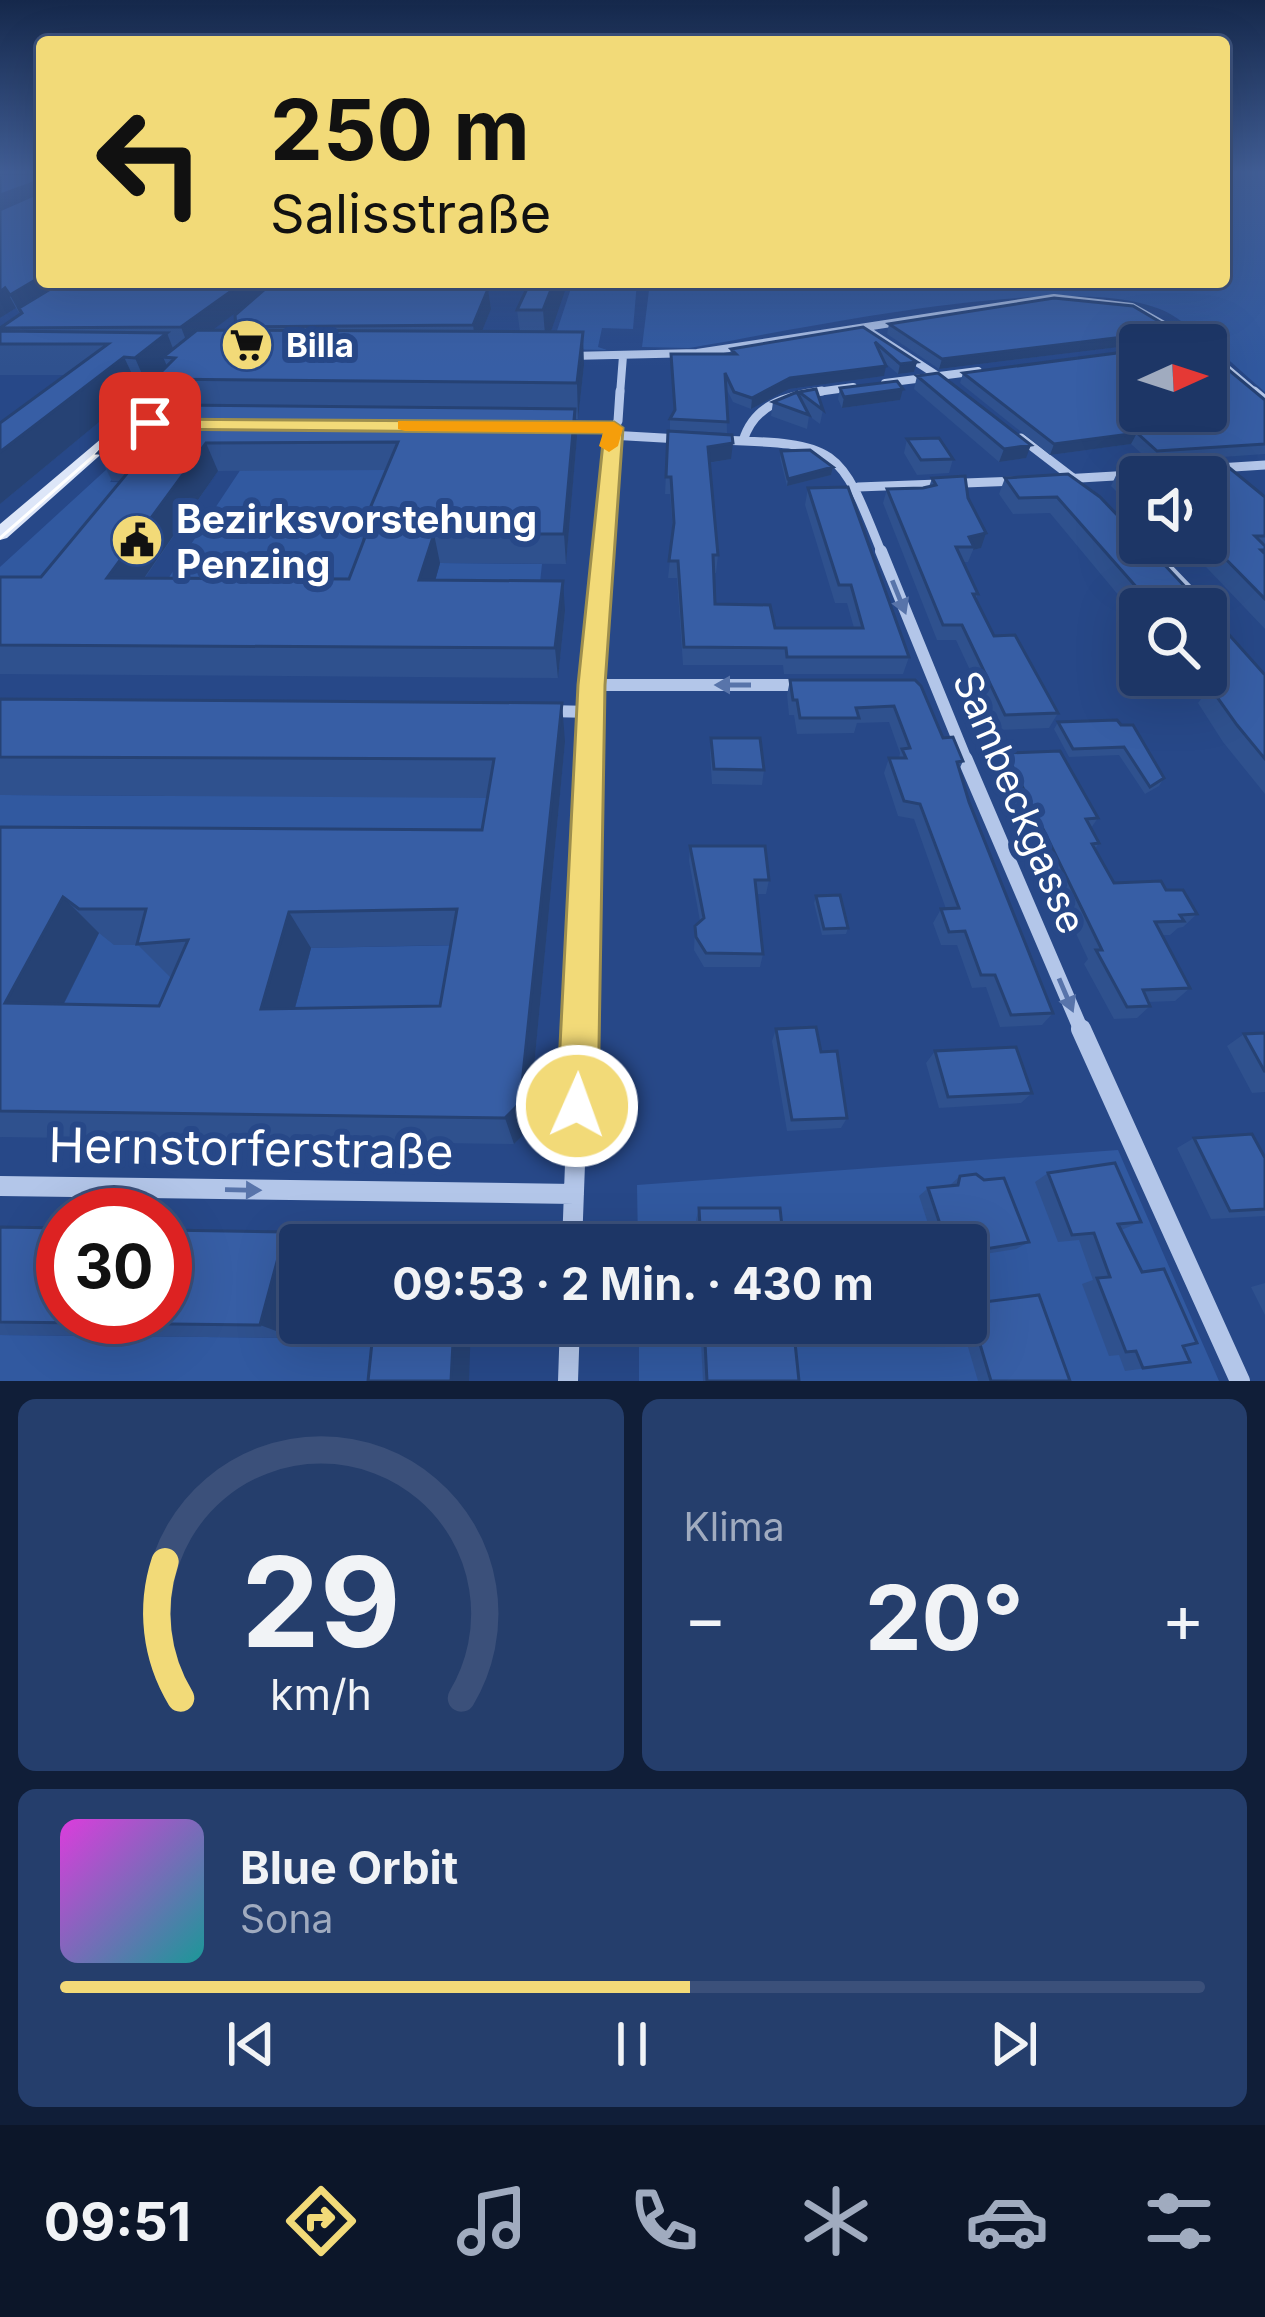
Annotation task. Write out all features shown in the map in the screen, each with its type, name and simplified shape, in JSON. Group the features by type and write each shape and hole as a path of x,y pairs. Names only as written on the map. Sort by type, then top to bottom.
{"main road":[{"path":"0,534 202,358"}],"street":[{"path":"559,356 697,352 1027,300 1083,299 1156,313 1170,324"},
{"path":"863,327 956,389"},
{"path":"573,1224 592,685 612,432 623,356"},
{"path":"1227,369 1265,400"},
{"path":"743,441 750,418 769,404 983,370"},
{"path":"126,423 150,423"},
{"name":"Sambeckgasse","path":"543,427 808,447 833,456 858,487 934,685 1124,1130 1240,1381"},
{"path":"1007,428 1091,494"},
{"path":"1227,468 1265,465"},
{"path":"1053,480 1119,476"},
{"path":"858,487 1032,481"},
{"path":"1162,564 1230,637"},
{"path":"592,685 820,685"},
{"path":"911,685 934,685"},
{"path":"524,711 593,712"},
{"name":"Hernstorferstraße","path":"0,1186 574,1194"},
{"path":"568,1381 569,1344"}],"shaded area":[{"path":"1230,238 1265,238 1265,392 1227,359 1227,324 1184,324 1131,301 1076,296 938,306 689,348 642,347 649,288 1230,288"},
{"path":"571,288 636,288 633,329 602,328 598,347 607,350 551,349"},
{"path":"144,435 146,440 110,482 166,483 61,571 0,611 0,567"},
{"path":"405,468 358,609 152,603 241,469"},
{"path":"440,563 542,564 537,611 427,610"},
{"path":"177,779 502,798 491,868 0,864 0,788 6,795 168,796"},
{"path":"104,922 228,945 192,1038 54,1023"},
{"path":"468,945 453,1037 286,1041 311,948"},
{"path":"1118,1150 1219,1381 639,1381 639,1344 987,1344 987,1224 638,1224 637,1185"},
{"path":"0,1335 36,1335 36,1344 192,1344 192,1337 279,1338 279,1344 398,1344 394,1381 0,1381"}],"building":[{"path":"0,238 36,238 36,280 10,295 5,288 0,292"},
{"path":"52,288 236,288 181,327 0,328 22,313 19,308"},
{"path":"266,288 488,289 473,325 236,327 235,315"},
{"path":"527,288 552,288 543,310 517,310"},
{"path":"1054,298 1133,306 1163,324 1119,324 1119,338 942,359 889,324"},
{"path":"863,327 917,362 900,364 875,342 886,366 790,378 752,398 734,392 725,373 728,422 670,419 675,410 671,354 736,354 731,349"},
{"path":"197,330 583,332 577,383 154,379 175,358 163,357"},
{"path":"0,331 167,333 135,358 124,357 0,452 0,423 108,344 0,344"},
{"path":"1119,353 1119,432 1227,432 1227,368 1265,400 1265,444 1157,451 1137,433 1054,444 963,373"},
{"path":"938,373 1031,445 1004,449 917,376"},
{"path":"897,381 903,389 844,397 840,388"},
{"path":"816,389 823,410 799,392"},
{"path":"797,392 809,415 773,402"},
{"path":"174,405 575,409 564,534 434,534 419,580 563,581 555,648 0,645 0,577 41,577 144,453 98,453 135,414 183,414","holes":["398,442 360,532 367,532 349,579 107,578 206,443"]},
{"path":"668,431 732,435 733,443 708,447 718,555 713,555 715,604 770,605 775,628 863,628 851,585 839,585 808,488 848,487 909,657 787,657 786,648 684,647 678,561 669,561 674,523 671,477 666,477"},
{"path":"939,438 953,459 921,460 907,439"},
{"path":"810,450 833,467 788,479 781,451"},
{"path":"1227,466 1265,497 1265,536 1255,536 1265,546 1261,550 1265,554 1265,599 1227,560"},
{"path":"1068,474 1119,517 1119,564 1164,564 1186,588 1137,588 1057,497 1019,498 1005,478"},
{"path":"965,476 968,498 986,533 969,537 974,547 956,547 978,594 973,594 994,636 1015,635 1058,713 1005,715 962,625 943,625 887,489 923,488 936,485 932,478"},
{"path":"1227,632 1265,675 1265,759 1216,696 1227,696"},
{"path":"790,680 915,680 921,686 943,738 953,737 963,761 957,762 969,802 1053,1013 1011,1015 995,975 981,975 965,931 949,932 941,909 959,908 920,804 904,801 889,758 906,758 902,749 910,748 894,706 856,708 859,718 800,718"},
{"path":"0,699 562,703 520,1103 505,1118 0,1111 0,827 482,830 494,759 0,757","holes":["63,897 79,909 146,909 137,944 188,940 159,1006 5,1003","457,909 440,1006 261,1009 289,912"]},
{"path":"1117,720 1133,725 1164,778 1150,787 1124,747 1073,749 1058,722"},
{"path":"711,738 760,738 764,770 714,769"},
{"path":"1060,751 1098,818 1086,819 1099,843 1092,844 1114,883 1161,881 1166,890 1183,890 1197,914 1180,915 1184,921 1155,922 1190,988 1143,990 1150,1006 1127,1007 1006,753"},
{"path":"690,846 765,846 769,880 755,880 763,954 706,953 696,937 695,926 704,918"},
{"path":"840,895 848,928 824,929 816,896"},
{"path":"816,1027 821,1052 837,1051 847,1118 792,1120 776,1029"},
{"path":"1265,1033 1265,1072 1244,1034"},
{"path":"1016,1047 1032,1093 948,1097 935,1051"},
{"path":"1252,1134 1265,1158 1265,1209 1230,1211 1194,1138"},
{"path":"1115,1163 1141,1222 1118,1224 1142,1272 1164,1269 1197,1343 1183,1346 1190,1362 1143,1368 1136,1351 1126,1352 1097,1278 1110,1277 1094,1233 1072,1235 1048,1173"},
{"path":"960,1176 1004,1178 1029,1242 987,1249 987,1224 940,1224 928,1188 958,1185"},
{"path":"699,1208 780,1208 782,1224 700,1224"},
{"path":"0,1227 36,1228 36,1322 0,1322"},
{"path":"192,1230 279,1232 279,1254 260,1325 192,1324"},
{"path":"1039,1295 1070,1381 991,1381 980,1344 987,1344 987,1302"},
{"path":"372,1344 453,1344 451,1381 368,1381"},
{"path":"705,1344 795,1344 799,1381 707,1381"}],"tram line":[{"path":"204,353 279,288"},
{"path":"0,538 185,376"}],"slow traffic":[{"path":"405,425 614,428 609,446"}],"place":[{"name":"Billa","path":"247,345"},
{"name":"Bezirksvorstehung Penzing","path":"137,540"}],"route":[{"path":"150,423 614,428 592,685 577,1106"}]}
